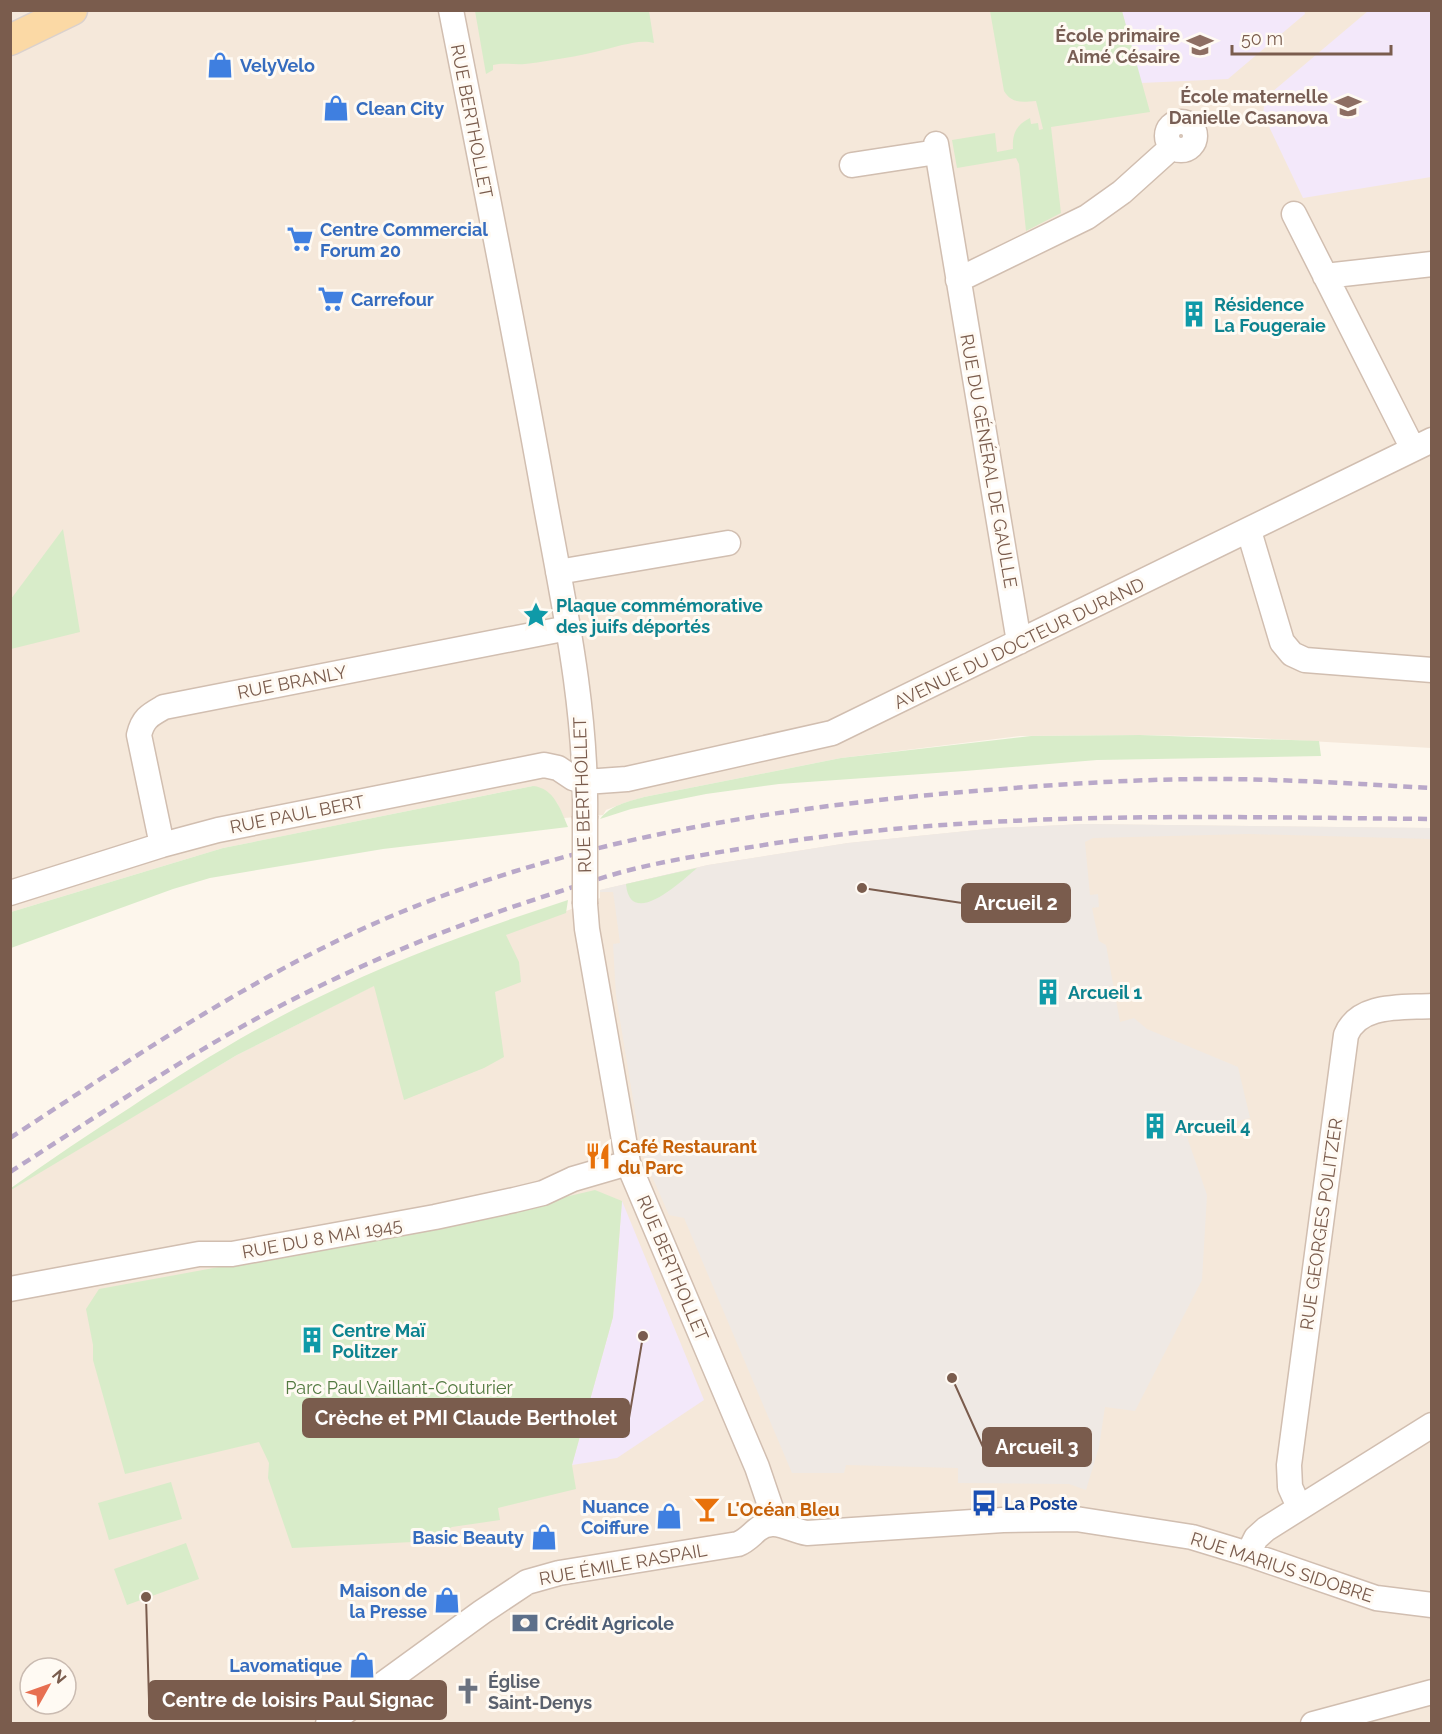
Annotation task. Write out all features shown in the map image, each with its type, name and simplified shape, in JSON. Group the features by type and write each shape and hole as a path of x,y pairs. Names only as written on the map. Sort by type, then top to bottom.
{"main road":[{"path":"10,40 72,10"}],"street":[{"name":"RUE BERTHOLLET","path":"451,10 568,628 581,724 585,782 587,929 628,1163 757,1467 776,1523"},
{"path":"958,280 1087,217 1122,192 1172,147"},
{"name":"RUE DU GÉNÉRAL DE GAULLE","path":"852,165 936,148 1019,642"},
{"path":"1294,214 1325,276 1422,445"},
{"path":"1325,276 1431,264"},
{"name":"AVENUE DU DOCTEUR DURAND","path":"585,782 627,779 832,733 1422,445"},
{"path":"1249,531 1282,642 1292,654 1305,660 1431,670"},
{"path":"558,572 728,543"},
{"name":"RUE BRANLY","path":"162,845 139,735 142,723 151,714 164,707 568,628"},
{"name":"RUE PAUL BERT","path":"10,893 162,845 218,830 544,765 558,768 573,778 585,782"},
{"name":"RUE GEORGES POLITZER","path":"1299,1507 1290,1487 1289,1465 1346,1035 1351,1024 1366,1013 1377,1010 1431,1006"},
{"name":"RUE DU 8 MAI 1945","path":"10,1289 199,1254 232,1254 435,1217 543,1193 573,1179 628,1163"},
{"path":"1248,1554 1260,1533 1431,1425"},
{"name":"RUE MARIUS SIDOBRE","path":"776,1523 807,1533 1062,1518 1172,1533 1248,1554 1376,1598 1431,1605"},
{"name":"RUE ÉMILE RASPAIL","path":"328,1724 473,1618 527,1582 559,1574 738,1544 750,1538 763,1526 776,1523"},
{"path":"1313,1724 1431,1692"}],"shaded area":[{"name":"École primaire Aimé Césaire","path":"1304,10 1305,14 1228,79 1141,83 1122,11"},
{"path":"11,11 1431,11 1431,748 1238,737 1020,736 841,758 644,797 606,810 603,815 564,818 557,803 533,786 223,848 11,912"},
{"name":"École maternelle Danielle Casanova","path":"1368,11 1431,11 1431,177 1303,198 1263,114 1265,98"},
{"path":"1084,824 1431,828 1431,1723 11,1724 10,1189 237,1055 375,985 600,898 600,890 708,865 848,843 997,828"},
{"path":"1084,824 1431,828 1431,839 1249,834 1093,838 1085,842 1090,895 1098,894 1099,907 1092,908 1099,941 1106,945 1120,1022 1134,1018 1147,1029 1238,1067 1250,1118 1186,1134 1207,1195 1202,1280 1135,1411 1105,1407 1099,1447 1086,1490 1069,1484 958,1483 958,1468 846,1465 844,1473 792,1473 684,1218 669,1215 642,1154 616,996 613,944 620,943 613,892 600,892 600,890 708,865 848,843 997,828"},
{"path":"622,1201 704,1400 617,1458 572,1465 613,1317"}],"green space":[{"path":"475,11 649,11 654,43 634,43 537,62 497,64 493,65 493,70 486,74"},
{"path":"990,11 1122,11 1150,112 1051,127 1061,213 1026,231 1019,164 1016,158 957,168 952,140 995,133 997,152 1013,149 1016,130 1030,118 1031,124 1038,123 1039,130 1043,129 1036,101 1014,100 1004,91"},
{"path":"63,529 80,632 11,649 11,599"},
{"path":"1140,735 1319,741 1321,756 1097,760 779,784 706,794 631,809 600,819 614,807 644,797 841,758 1031,736"},
{"path":"533,786 551,795 568,827 383,849 210,878 173,889 11,948 11,912 223,848"},
{"path":"697,868 669,891 646,903 637,903 630,897 626,884"},
{"path":"568,900 566,913 506,935 519,962 521,982 495,992 504,1057 484,1068 404,1100 374,986 237,1055 11,1190 70,1147 176,1078 291,1011 408,957"},
{"name":"Parc Paul Vaillant-Couturier","path":"595,1190 622,1201 613,1317 572,1465 576,1489 498,1508 500,1520 452,1527 440,1534 413,1542 292,1548 268,1478 269,1463 259,1442 125,1474 93,1360 93,1345 86,1309 99,1289 432,1228"},
{"path":"171,1482 182,1519 109,1540 98,1503"},
{"path":"186,1543 199,1579 127,1605 114,1569"}],"railway":[{"path":"10,1138 191,1022 283,968 331,944 452,892 602,847 678,830 833,806 1044,786 1213,779 1432,788"},
{"path":"10,1172 199,1051 307,992 430,937 515,906 640,867 770,844 936,825 1183,817 1432,819"}],"place":[{"name":"École primaire Aimé Césaire","path":"1200,45"},
{"name":"VelyVelo","path":"220,65"},
{"name":"École maternelle Danielle Casanova","path":"1348,106"},
{"name":"Clean City","path":"336,108"},
{"name":"Centre Commercial Forum 20","path":"300,239"},
{"name":"Carrefour","path":"331,299"},
{"name":"Résidence La Fougeraie","path":"1194,314"},
{"name":"Plaque commémorative des juifs déportés","path":"536,615"},
{"name":"Arcueil 2","path":"862,888"},
{"name":"Arcueil 1","path":"1048,992"},
{"name":"Arcueil 4","path":"1155,1126"},
{"name":"Café Restaurant du Parc","path":"598,1156"},
{"name":"Crèche et PMI Claude Bertholet","path":"643,1336"},
{"name":"Centre Maï Politzer","path":"312,1340"},
{"name":"Arcueil 3","path":"952,1378"},
{"name":"La Poste","path":"984,1503"},
{"name":"L'Océan Bleu","path":"707,1509"},
{"name":"Nuance Coiffure","path":"669,1516"},
{"name":"Basic Beauty","path":"544,1537"},
{"name":"Centre de loisirs Paul Signac","path":"146,1597"},
{"name":"Maison de la Presse","path":"447,1600"},
{"name":"Crédit Agricole","path":"525,1623"},
{"name":"Lavomatique","path":"362,1665"},
{"name":"Église Saint-Denys","path":"468,1691"}]}
